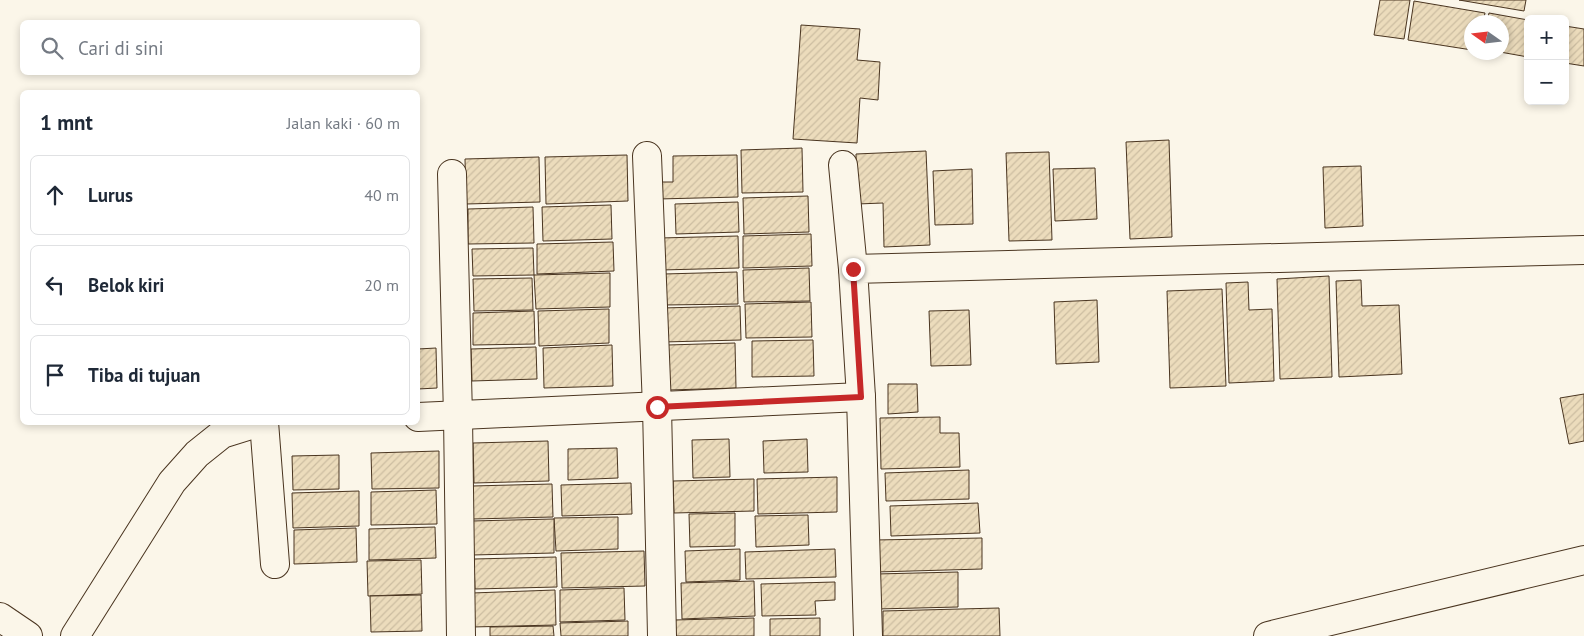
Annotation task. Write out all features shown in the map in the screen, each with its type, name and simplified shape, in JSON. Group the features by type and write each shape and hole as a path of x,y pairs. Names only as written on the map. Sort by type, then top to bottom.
{"street":[{"path":"647,156 657,407 662,636"},
{"path":"843,165 853,269 861,397 868,636"},
{"path":"452,174 458,416 460,636"},
{"path":"853,269 1584,250"},
{"path":"420,417 861,397"},
{"path":"75,636 172,482 197,454 222,434 250,425"},
{"path":"264,425 275,564"},
{"path":"1268,636 1584,560"},
{"path":"0,618 28,636"}],"building":[{"path":"1380,0 1410,0 1404,39 1374,35"},
{"path":"1459,0 1526,0 1524,11"},
{"path":"1414,1 1485,13 1485,15 1464,15 1464,49 1408,40"},
{"path":"1509,17 1524,19 1524,56 1509,54"},
{"path":"801,25 860,29 857,60 880,62 878,100 860,98 857,143 793,139"},
{"path":"1569,27 1584,29 1584,66 1569,64"},
{"path":"1169,140 1172,237 1130,239 1126,142"},
{"path":"802,148 803,192 742,193 741,150"},
{"path":"926,151 930,245 884,247 883,203 857,204 856,154"},
{"path":"1049,152 1052,240 1009,241 1006,153"},
{"path":"627,155 628,201 546,204 545,157"},
{"path":"737,155 738,197 658,199 657,182 673,182 673,156"},
{"path":"539,157 540,202 466,204 465,159"},
{"path":"1361,166 1363,226 1325,228 1323,167"},
{"path":"1095,168 1097,219 1055,221 1053,169"},
{"path":"972,169 973,224 935,225 933,171"},
{"path":"808,196 809,232 744,234 743,198"},
{"path":"738,202 739,232 676,234 675,204"},
{"path":"611,205 612,239 543,241 542,207"},
{"path":"533,207 534,243 468,244 468,209"},
{"path":"811,234 812,266 743,268 743,236"},
{"path":"738,236 739,268 661,270 660,238"},
{"path":"613,242 614,271 537,274 537,244"},
{"path":"533,248 534,275 473,276 472,249"},
{"path":"809,268 810,301 744,302 743,270"},
{"path":"737,272 738,304 664,305 664,274"},
{"path":"610,273 610,307 536,309 534,275"},
{"path":"1329,276 1332,377 1280,379 1277,279"},
{"path":"532,278 533,310 474,311 473,279"},
{"path":"1361,280 1362,306 1399,305 1402,374 1339,377 1336,281"},
{"path":"1248,282 1249,310 1272,309 1274,381 1229,383 1226,283"},
{"path":"1222,289 1226,386 1170,388 1167,291"},
{"path":"1097,300 1099,362 1056,364 1054,302"},
{"path":"811,302 812,337 746,338 745,304"},
{"path":"740,306 741,340 663,342 662,308"},
{"path":"609,309 609,343 539,346 538,311"},
{"path":"969,310 971,365 931,366 929,311"},
{"path":"534,311 535,344 473,345 473,313"},
{"path":"813,340 814,376 752,377 752,341"},
{"path":"735,343 736,388 669,390 668,345"},
{"path":"612,345 613,386 544,388 543,348"},
{"path":"536,347 537,379 472,381 471,349"},
{"path":"436,348 437,388 420,389 420,349"},
{"path":"888,384 917,384 918,412 888,414"},
{"path":"1584,394 1584,441 1569,444 1560,398"},
{"path":"940,417 940,433 959,433 960,467 881,469 880,418"},
{"path":"729,439 730,477 693,478 692,440"},
{"path":"807,439 808,472 764,473 763,441"},
{"path":"548,441 549,481 474,483 473,443"},
{"path":"617,448 618,478 568,480 568,449"},
{"path":"439,451 439,488 372,489 371,453"},
{"path":"339,455 339,489 293,490 292,456"},
{"path":"969,470 969,499 886,501 885,473"},
{"path":"837,477 837,512 758,514 757,479"},
{"path":"754,479 754,511 674,513 673,481"},
{"path":"631,483 632,514 562,516 561,485"},
{"path":"552,484 553,517 473,519 472,486"},
{"path":"436,490 437,524 371,525 371,492"},
{"path":"359,491 359,526 293,528 292,493"},
{"path":"978,503 980,533 891,536 890,506"},
{"path":"735,513 735,546 690,547 689,514"},
{"path":"808,515 809,545 756,547 755,516"},
{"path":"618,517 618,549 556,551 554,518"},
{"path":"554,519 554,553 472,555 471,521"},
{"path":"435,527 436,558 369,560 369,529"},
{"path":"356,528 357,562 294,564 294,530"},
{"path":"982,538 982,569 876,572 875,540"},
{"path":"740,549 740,580 686,582 685,551"},
{"path":"835,549 836,577 746,579 745,552"},
{"path":"644,551 645,586 562,588 561,553"},
{"path":"556,557 557,587 475,589 474,559"},
{"path":"421,560 422,594 368,596 367,561"},
{"path":"958,572 958,607 877,609 876,574"},
{"path":"754,581 755,616 682,619 681,583"},
{"path":"835,582 835,600 815,601 816,615 762,616 761,584"},
{"path":"624,588 625,620 560,622 560,590"},
{"path":"555,590 556,625 472,627 472,593"},
{"path":"421,595 422,631 371,632 370,596"},
{"path":"999,608 1000,636 883,636 883,611"},
{"path":"754,618 754,636 674,636 674,620"},
{"path":"820,618 820,636 770,636 770,619"},
{"path":"628,621 628,636 561,636 560,623"},
{"path":"553,626 554,636 490,636 490,627"}],"route":[{"path":"657,407 861,397 853,269"}]}
